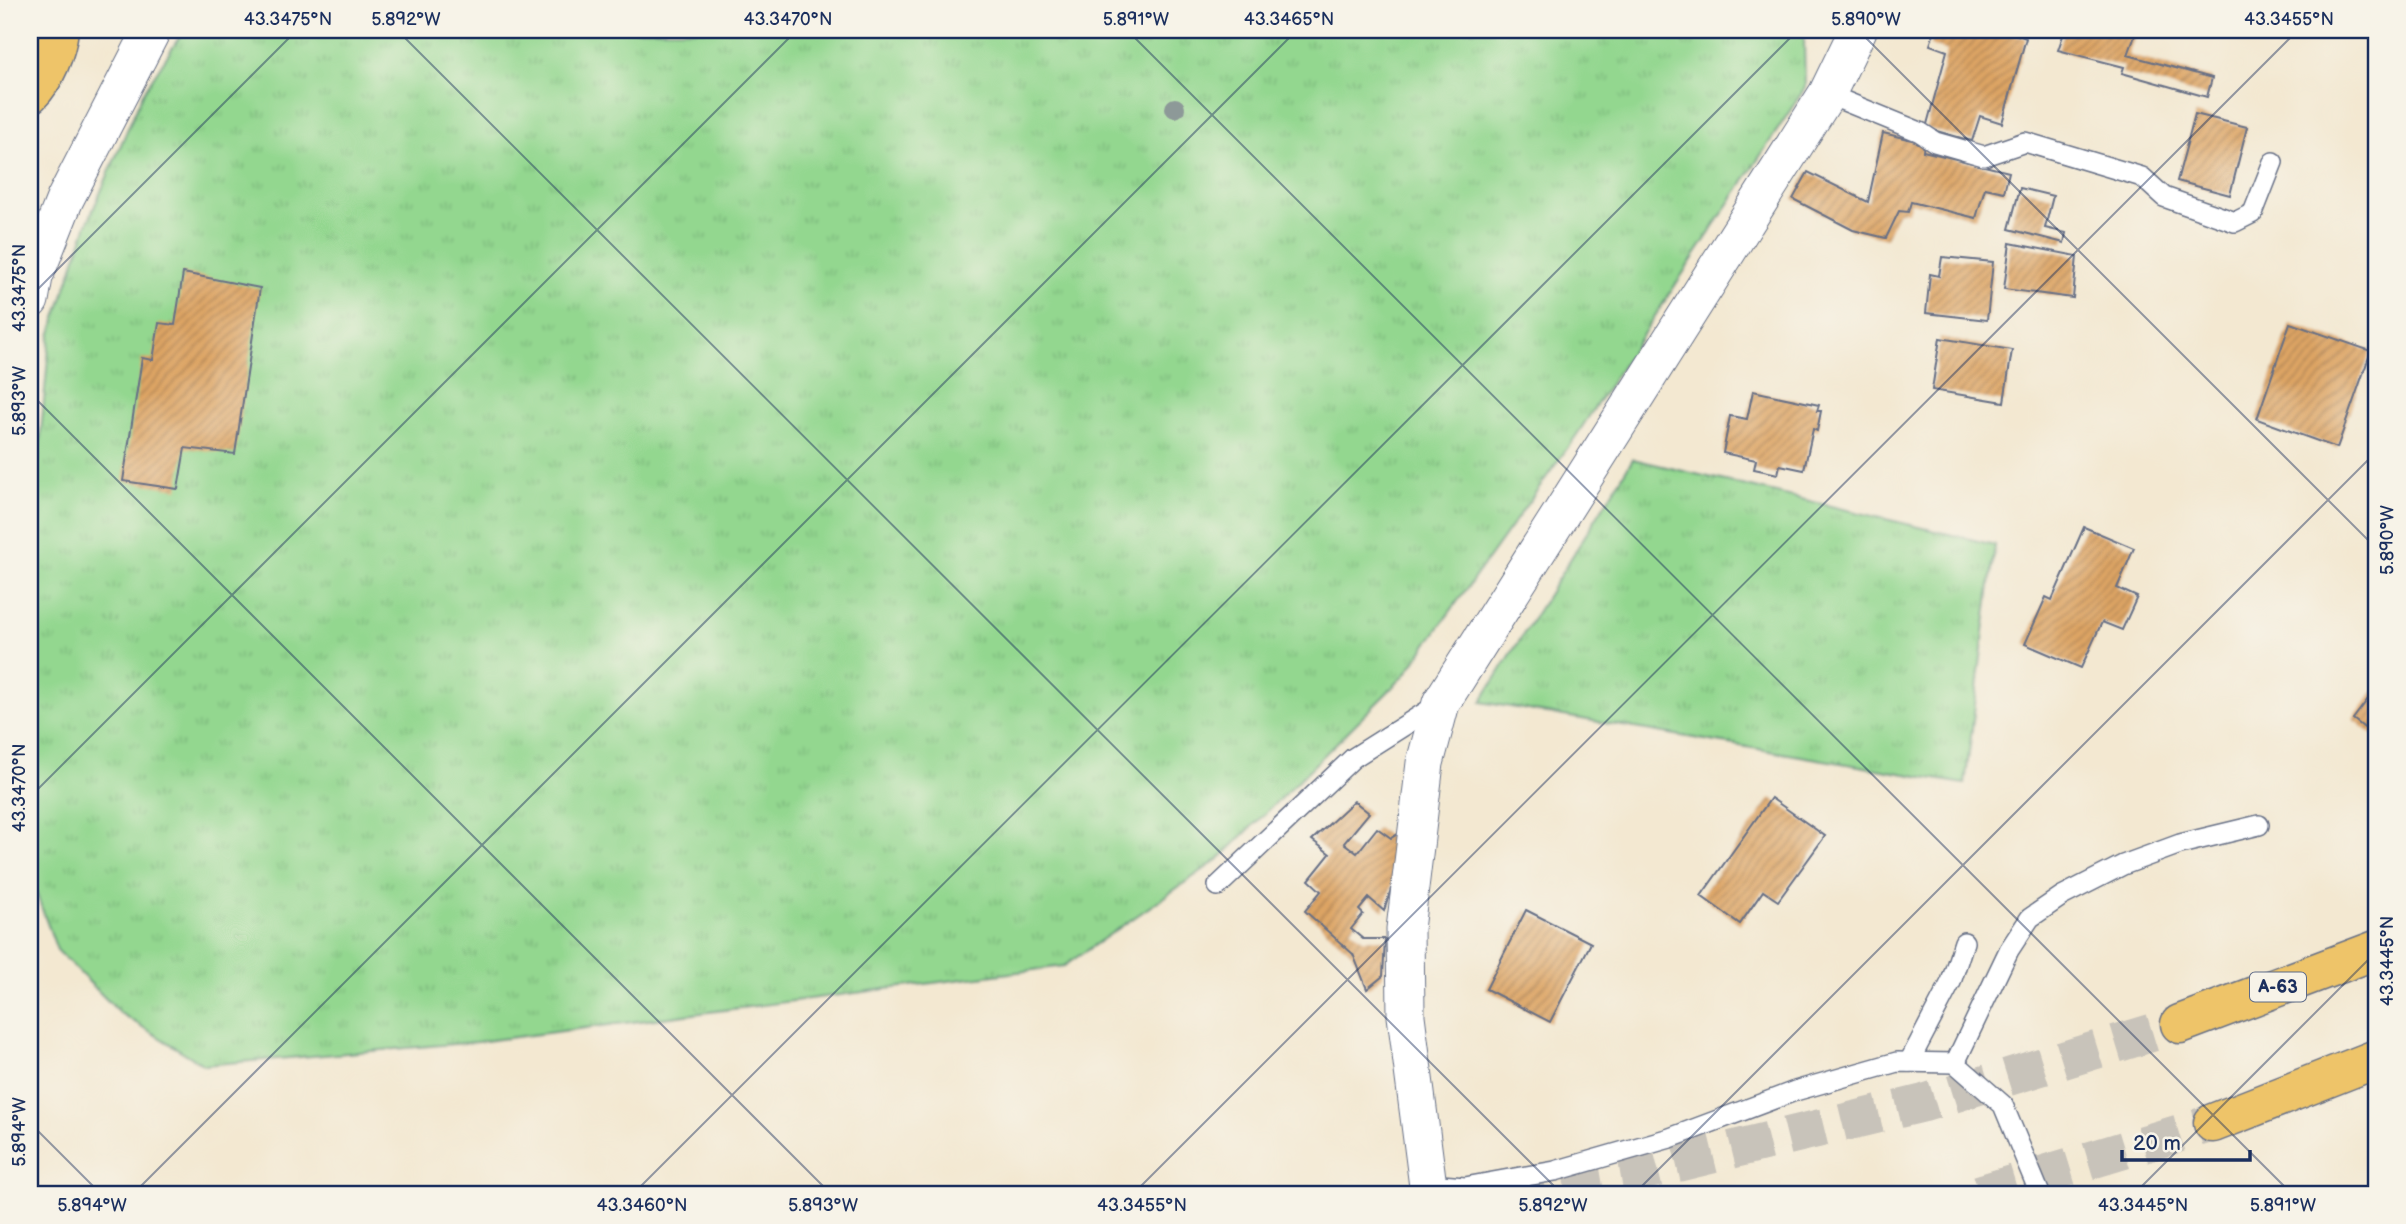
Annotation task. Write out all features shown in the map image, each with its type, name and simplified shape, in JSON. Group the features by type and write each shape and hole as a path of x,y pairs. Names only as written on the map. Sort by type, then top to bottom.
{"highway":[{"path":"30,94 38,85 57,45 60,30"},
{"name":"A-63","path":"2180,1024 2376,950"},
{"path":"2213,1123 2376,1059"}],"street":[{"path":"30,300 34,277 65,199 152,30"},
{"path":"1429,1189 1406,1016 1405,929 1425,763 1441,703 1827,94 1858,30"}],"lane":[{"path":"1827,94 1920,132 1935,142 1984,156 2025,142 2142,177 2164,197 2235,222 2253,213 2273,162"},
{"path":"1218,886 1353,758 1441,703"},
{"path":"1955,1063 2009,950 2030,918 2062,895 2123,865 2180,844 2259,825"},
{"path":"1909,1062 1951,982 1964,942"},
{"path":"1429,1189 1465,1187 1555,1171 1670,1138 1795,1091 1897,1062 1909,1062 1955,1063 2003,1105 2040,1194"}],"green space":[{"path":"184,30 1795,30 1804,38 1805,88 1576,436 1404,676 1219,859 1064,966 477,1042 204,1065 120,1013 57,950 30,876 30,551 50,336 87,224 143,93"},
{"path":"1633,459 1995,545 1965,784 1481,702"}],"building":[{"path":"1925,30 2005,30 2026,38 2002,123 1980,116 1972,141 1926,128 1947,51 1930,45 1934,33"},
{"path":"2065,30 2137,30 2128,55 2212,78 2207,97 2122,73 2124,67 2058,50"},
{"path":"2195,114 2247,127 2230,195 2177,181"},
{"path":"1883,133 1924,143 1923,151 2009,172 2004,192 1985,188 1976,218 1911,202 1908,212 1899,211 1886,238 1853,230 1793,199 1808,172 1868,202"},
{"path":"2020,188 2053,196 2045,228 2066,233 2064,243 2009,229"},
{"path":"2010,243 2077,256 2073,298 2004,289"},
{"path":"1942,257 1993,262 1987,320 1926,313 1930,274 1939,276"},
{"path":"183,273 260,288 235,454 185,448 178,489 123,481 142,358 153,360 159,323 175,325"},
{"path":"2290,323 2371,351 2337,448 2257,419"},
{"path":"1940,338 2012,350 2004,402 1932,390"},
{"path":"1753,391 1819,405 1817,411 1821,411 1817,431 1813,429 1804,470 1780,465 1778,474 1754,469 1756,460 1723,453 1730,416 1747,419"},
{"path":"2084,527 2134,548 2117,588 2137,597 2122,630 2102,622 2081,668 2025,644 2046,597 2052,600"},
{"path":"2374,691 2376,693 2376,737 2353,719"},
{"path":"1771,798 1825,836 1778,901 1763,891 1740,924 1701,896"},
{"path":"1354,801 1369,813 1344,843 1357,853 1377,828 1391,838 1401,832 1400,860 1384,911 1369,898 1359,910 1363,914 1351,929 1363,939 1385,939 1383,976 1367,989 1353,954 1305,911 1321,891 1309,880 1330,854 1312,840"},
{"path":"1526,910 1591,943 1550,1022 1486,989"}],"tunnel":[{"path":"1508,1194 1644,1171 1924,1103 2180,1024"},
{"path":"1979,1194 2213,1123"}]}
